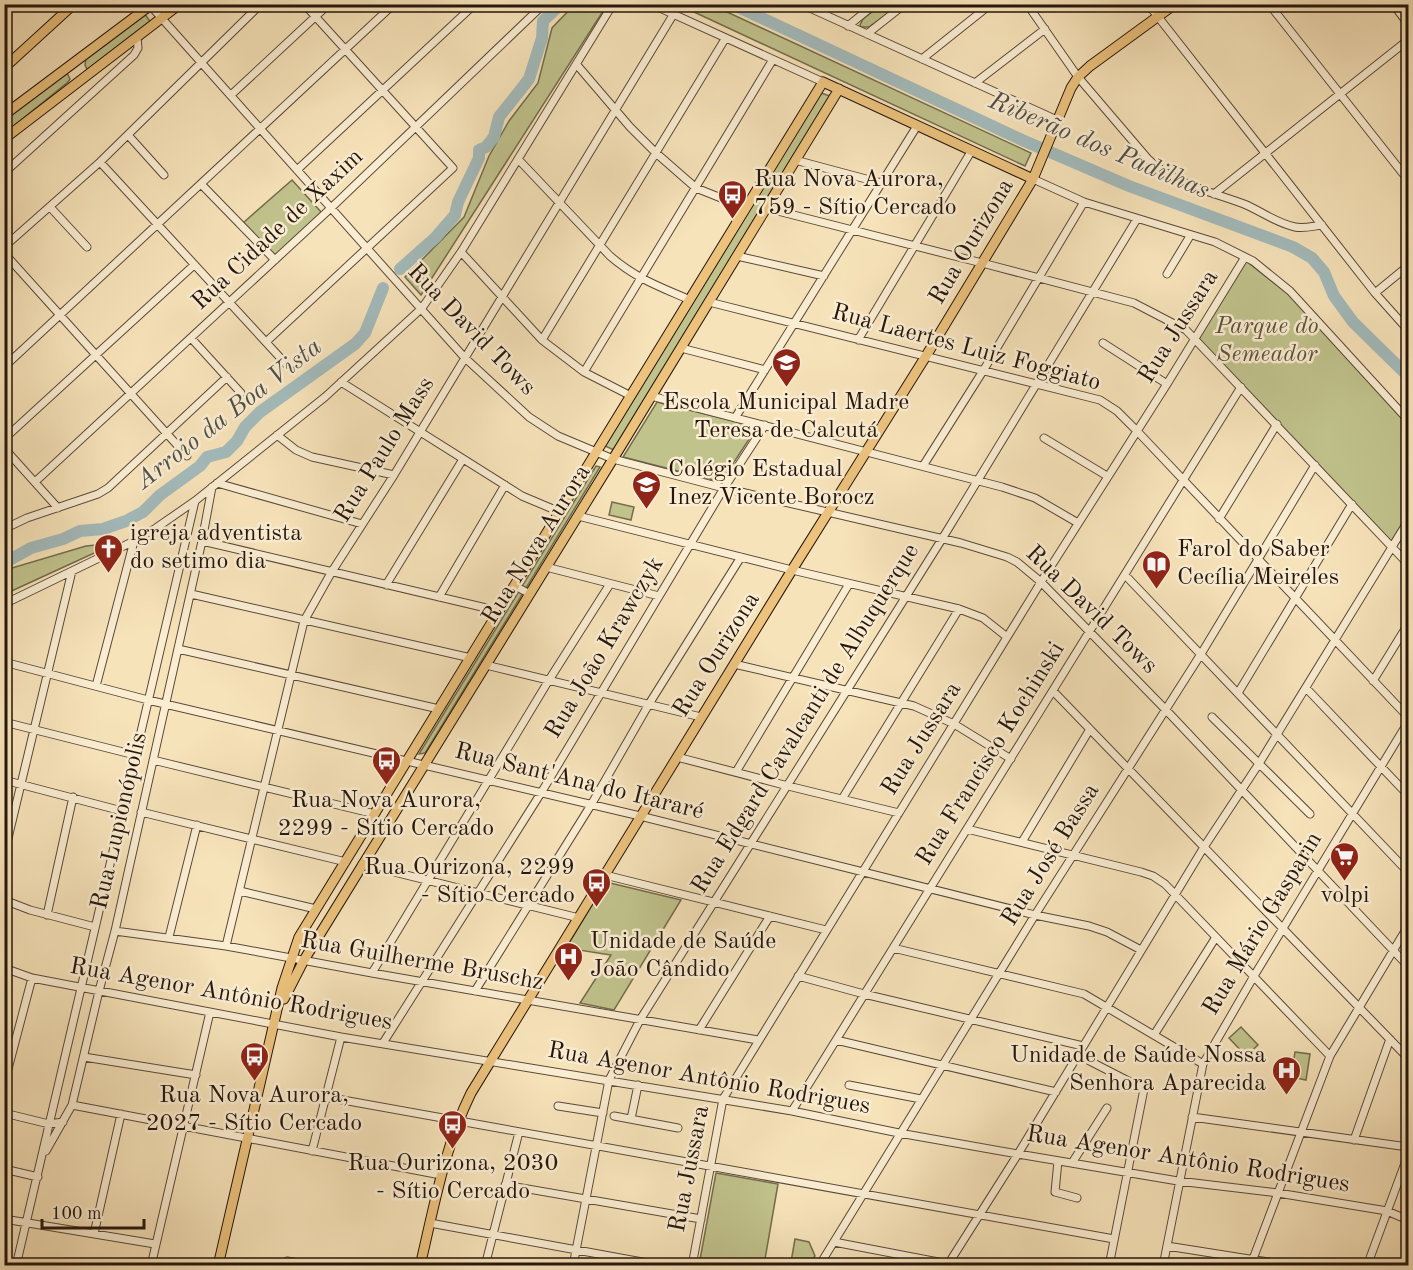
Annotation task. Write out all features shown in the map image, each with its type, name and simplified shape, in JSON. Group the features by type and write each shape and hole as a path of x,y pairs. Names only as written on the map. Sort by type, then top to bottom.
{"main road":[{"path":"4,139 180,4"},
{"path":"1078,77 1175,4"},
{"path":"4,68 72,5"},
{"path":"4,115 84,57 150,5"},
{"path":"84,57 82,67 87,76"},
{"path":"69,68 74,77 72,88"},
{"name":"Rua Ourizona","path":"420,1266 441,1175 457,1122 471,1093 1026,190 1028,177 1039,163 1066,98 1078,77"},
{"path":"823,82 1028,177"},
{"name":"Rua Nova Aurora","path":"219,1266 274,1024 291,958 299,937 823,82"},
{"name":"Rua Nova Aurora","path":"274,1024 303,960 839,89"},
{"path":"657,352 658,357 663,361 673,360"},
{"path":"648,368 660,368 665,374"}],"street":[{"path":"4,247 100,162 261,4"},
{"path":"266,342 453,168 304,4"},
{"path":"231,95 330,4"},
{"path":"4,367 394,4"},
{"path":"297,170 476,4"},
{"name":"Rua Cidade de Xaxim","path":"36,481 417,128 544,4"},
{"path":"4,617 7,603 134,542 195,501 342,382 422,308 461,252 613,4"},
{"path":"651,4 772,61 823,82"},
{"path":"801,4 1057,120"},
{"path":"848,26 875,4"},
{"path":"867,34 905,4"},
{"path":"922,59 991,4"},
{"path":"1027,4 1078,77 1154,164 1171,176 1292,226 1322,225"},
{"path":"1148,4 1375,293 1408,330"},
{"path":"1269,4 1408,180"},
{"path":"1393,4 1408,24"},
{"name":"Rua David Tows","path":"150,5 464,357 529,417 558,436 613,459 1007,557 1041,582 1166,710 1408,966"},
{"name":"Rua Paulo Mass","path":"226,946 304,621 331,573 394,475 673,15"},
{"path":"975,83 1045,29"},
{"path":"4,173 134,55 138,48 137,38"},
{"path":"542,340 725,39"},
{"path":"1214,194 1408,40"},
{"path":"584,372 772,61"},
{"path":"577,65 614,109 656,153 696,188 746,208"},
{"path":"735,418 917,126"},
{"path":"128,135 164,175"},
{"path":"858,340 972,150"},
{"path":"518,159 600,246 625,269 641,280 690,300"},
{"path":"795,160 881,183"},
{"path":"100,162 286,364"},
{"path":"1028,177 1084,202 1215,242 1245,257 1290,291 1408,420"},
{"path":"201,184 275,260"},
{"path":"923,466 1040,278 1084,202"},
{"path":"50,207 87,247"},
{"path":"766,208 1134,303 1186,330 1408,564"},
{"name":"Rua Edgard Cavalcanti de Albuquerque","path":"573,1266 609,1080 640,1020 942,539 1137,219"},
{"path":"1167,274 1190,236"},
{"path":"461,252 542,340 584,372 631,396"},
{"path":"4,253 187,456"},
{"path":"736,256 824,276"},
{"name":"Rua Jussara","path":"692,1266 723,1099 1041,582 1245,257"},
{"path":"4,439 194,265"},
{"path":"1375,293 1408,266"},
{"name":"Rua Laertes Luiz Foggiato","path":"709,302 1100,400 1117,411 1137,431 1408,717"},
{"path":"191,338 241,393"},
{"path":"1103,343 1167,384"},
{"path":"681,348 765,370"},
{"path":"5,528 98,494 108,488 227,377"},
{"path":"342,382 419,433 522,496 560,512"},
{"name":"Rua Francisco Kochinski","path":"792,1111 1241,387"},
{"path":"651,396 977,480 1035,498 1078,523"},
{"path":"1219,519 1276,424"},
{"name":"Rua João Krawczyk","path":"382,1043 541,793 724,488 765,425"},
{"path":"277,435 296,450 312,457 394,475"},
{"path":"1044,438 1107,476"},
{"path":"4,448 58,507"},
{"path":"386,585 463,459"},
{"name":"Rua José Bassa","path":"819,1266 1035,915 1201,654 1315,465"},
{"path":"214,485 362,524"},
{"name":"Rua Lupionópolis","path":"43,1156 72,1105 115,931 214,485"},
{"path":"439,597 505,485"},
{"name":"Rua Lupionópolis","path":"16,1266 195,501"},
{"path":"1238,693 1352,504"},
{"path":"578,516 959,609 984,618 1007,637"},
{"path":"947,1265 1018,1154 1204,847 1260,762 1408,521"},
{"path":"202,541 499,611"},
{"path":"96,686 134,542"},
{"path":"475,991 741,557"},
{"path":"546,567 659,596"},
{"path":"4,855 72,572"},
{"path":"1125,575 1408,872"},
{"path":"372,973 549,680 610,584"},
{"path":"736,772 849,584"},
{"path":"515,586 530,594"},
{"path":"190,594 471,658"},
{"path":"842,800 959,609"},
{"path":"1374,681 1408,624"},
{"path":"178,649 439,709"},
{"name":"Rua Sant'Ana do Itararé","path":"4,662 148,700 640,816 1035,915 1089,926 1107,932 1141,951"},
{"path":"734,664 901,703 932,713 1011,759"},
{"path":"486,665 701,717"},
{"path":"1306,688 1408,795"},
{"path":"1053,691 1408,1058"},
{"path":"1212,717 1310,814"},
{"path":"4,722 135,755"},
{"name":"Rua Mário Gasparin","path":"1163,1266 1203,1064 1282,928 1408,722"},
{"path":"1022,842 1090,729"},
{"path":"677,757 899,813"},
{"path":"153,760 375,814"},
{"path":"4,780 122,811"},
{"path":"47,915 73,797"},
{"path":"141,812 345,861"},
{"path":"169,937 197,825"},
{"path":"967,829 1074,854 1153,876 1176,896 1330,1056"},
{"path":"362,864 579,918"},
{"path":"605,874 826,930"},
{"path":"240,891 316,909"},
{"path":"4,900 47,915 95,927"},
{"path":"699,1030 770,916"},
{"path":"1253,1259 1330,1056 1408,926"},
{"name":"Rua Guilherme Bruschz","path":"115,931 226,946 758,1040"},
{"path":"1154,1035 1216,937"},
{"path":"893,948 1084,994 1203,1064"},
{"name":"Rua Agenor Antônio Rodrigues","path":"4,968 32,978 341,1037 723,1099 900,1133 1178,1181 1278,1193 1387,1211 1408,1220"},
{"path":"798,976 1083,1046"},
{"path":"4,1084 32,978"},
{"path":"151,1266 210,1012"},
{"path":"312,1151 341,1037"},
{"path":"1354,1140 1390,1039"},
{"path":"836,1040 1056,1092"},
{"path":"1078,1055 1144,1089 1109,1266"},
{"path":"84,1057 196,1075"},
{"path":"849,1084 921,1099"},
{"path":"631,1119 638,1085"},
{"path":"326,1097 1114,1239"},
{"path":"72,1105 441,1175"},
{"path":"558,1106 603,1113"},
{"path":"1072,1163 1107,1108"},
{"path":"4,1113 49,1124 63,1122"},
{"path":"94,1233 121,1114"},
{"path":"614,1116 678,1128"},
{"path":"1192,1117 1408,1147"},
{"path":"485,1266 519,1132"},
{"path":"1367,1266 1408,1155"},
{"path":"1058,1161 1055,1192 1077,1198"},
{"path":"4,1169 38,1177"},
{"path":"505,1185 701,1219"},
{"path":"4,1219 155,1244"},
{"path":"430,1223 664,1266"},
{"path":"834,1242 959,1266"},
{"path":"1167,1245 1293,1266"},
{"path":"286,1263 314,1266"}],"green space":[{"path":"574,5 607,5 421,295 405,277 464,217 489,156 509,121 538,83 552,28"},
{"path":"679,5 712,5 1031,153 1025,166"},
{"path":"881,5 899,5 869,27 861,27 863,19"},
{"path":"144,13 152,24 88,71 85,65 86,58"},
{"path":"66,71 70,79 68,82 5,133 5,117"},
{"path":"821,93 830,96 614,450 605,446"},
{"path":"292,180 322,213 275,258 243,223"},
{"name":"Parque do Semeador","path":"1246,261 1292,297 1408,425 1408,514 1391,542 1198,338"},
{"path":"657,402 757,427 721,482 623,457"},
{"path":"596,466 600,467 425,753 419,754"},
{"path":"612,502 634,507 631,520 609,515"},
{"path":"116,543 5,594 5,570 86,546"},
{"path":"606,882 681,900 614,1010 580,1003 611,955 566,948"},
{"path":"1241,1027 1258,1045 1246,1056 1229,1038"},
{"path":"1295,1052 1310,1054 1306,1080 1291,1077"},
{"path":"716,1173 778,1184 764,1265 699,1265"},
{"path":"795,1239 809,1242 815,1256 809,1265 791,1262"}],"waterway":[{"name":"Arroio da Boa Vista","path":"400,269 435,238 455,215 458,202 479,158 479,150 486,147 494,137 499,117 529,79 542,38 543,21 561,4"},
{"name":"Riberão dos Padilhas","path":"732,4 1022,140 1129,186 1293,247 1312,258 1324,272 1334,296 1353,322 1408,376"},
{"name":"Arroio da Boa Vista","path":"4,563 31,548 63,539 80,531 103,529 126,521 143,512 160,495 200,466 207,457 226,452 260,412 355,344 365,333 383,288"}],"place":[{"name":"Rua Nova Aurora, 759 - Sítio Cercado","path":"733,220"},
{"name":"Escola Municipal Madre Teresa de Calcutá","path":"786,388"},
{"name":"Colégio Estadual Inez Vicente Borocz","path":"647,510"},
{"name":"igreja adventista do setimo dia","path":"109,574"},
{"name":"Farol do Saber Cecília Meireles","path":"1156,590"},
{"name":"Rua Nova Aurora, 2299 - Sítio Cercado","path":"386,786"},
{"name":"volpi","path":"1345,882"},
{"name":"Rua Ourizona, 2299 - Sítio Cercado","path":"596,908"},
{"name":"Unidade de Saúde João Cândido","path":"569,982"},
{"name":"Rua Nova Aurora, 2027 - Sítio Cercado","path":"254,1082"},
{"name":"Unidade de Saúde Nossa Senhora Aparecida","path":"1287,1096"},
{"name":"Rua Ourizona, 2030 - Sítio Cercado","path":"453,1150"}]}
